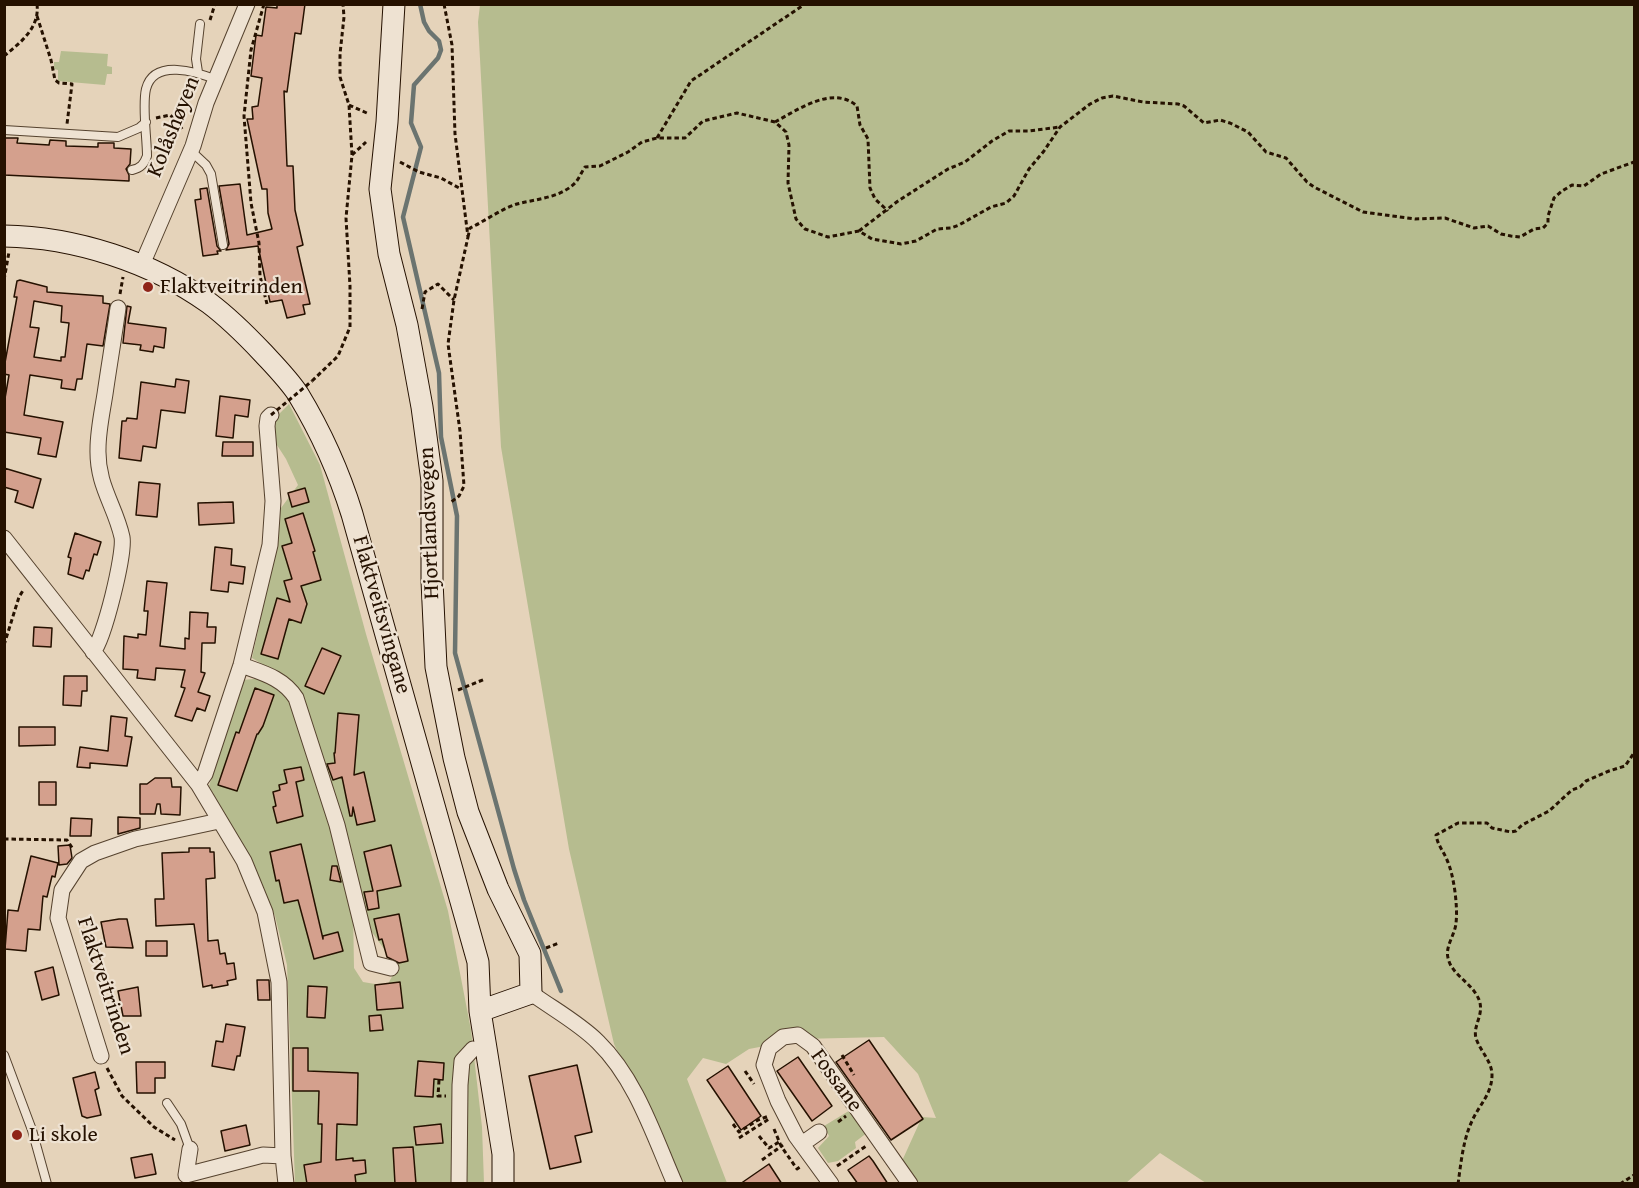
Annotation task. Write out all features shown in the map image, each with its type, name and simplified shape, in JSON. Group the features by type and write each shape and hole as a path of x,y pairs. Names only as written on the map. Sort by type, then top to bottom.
{"main road":[{"name":"Hjortlandsvegen","path":"394,4 385,148 380,189 388,254 407,325 422,407 432,481 435,656 454,758 468,812 498,889 530,954 531,993"},
{"name":"Flaktveitsvingane","path":"8,236 86,247 176,282 210,304 250,340 297,393 339,475 352,514 478,962 480,1011 502,1154 502,1184"},
{"path":"480,1011 531,993"}],"street":[{"name":"Kolåshøyen","path":"134,264 192,148 206,103 247,4"},
{"path":"93,652 97,648 108,616 123,547 118,526 102,488 98,465 100,428 118,308"},
{"path":"198,784 205,774 241,664 264,577 272,528 273,501 267,426 271,415"},
{"path":"4,538 198,784 244,861 265,912 279,982 283,1156 286,1184"},
{"path":"241,664 273,677 290,690 296,698 337,825 370,963 391,968"},
{"path":"81,861 95,853 135,839 219,821"},
{"name":"Flaktveitrinden","path":"81,861 62,890 58,918 101,1056"},
{"path":"531,993 598,1042 620,1068 641,1107 675,1184"},
{"name":"Fossane","path":"828,1179 799,1140 778,1101 764,1065 769,1048 783,1037 798,1035 813,1046 910,1184"},
{"path":"459,1184 462,1061 473,1049"},
{"name":"Fossane","path":"799,1140 819,1132"},
{"path":"190,1149 186,1175 263,1155 283,1156"}],"lane":[{"path":"198,72 196,59 200,24"},
{"path":"132,170 138,169 147,156 146,88 154,75 165,71 183,70 198,72 217,80"},
{"path":"4,130 118,136 139,128 146,122"},
{"path":"192,148 211,174 223,245"},
{"path":"4,1054 32,1130 47,1184"},
{"path":"167,1103 181,1124 190,1149"}],"path":[{"path":"37,4 37,16 55,80 59,83 72,84 66,132"},
{"path":"264,4 251,50 244,116 251,203 259,243 260,276 267,304"},
{"path":"271,415 338,356 350,327 346,218 352,155 349,105 340,77 344,17 342,4"},
{"path":"444,4 452,45 455,134 468,237"},
{"path":"657,138 691,81 805,4"},
{"path":"4,56 25,38 37,16"},
{"path":"859,231 872,239 901,244 916,242 937,229 959,225 991,207 1006,203 1014,196 1029,170 1060,127 1090,104 1113,96 1143,102 1178,104 1185,106 1204,123 1220,120 1230,123 1248,132 1266,152 1286,158 1314,188 1363,212 1415,219 1445,218 1474,228 1488,226 1511,236 1520,237 1534,229 1543,228 1548,223 1554,198 1562,190 1572,185 1584,186 1601,174 1635,162"},
{"path":"775,122 809,103 836,97 851,101 857,106 860,125 868,139 870,188 875,199 888,211"},
{"path":"445,506 459,496 464,486 460,431 447,344 470,228 516,204 535,201 557,193 575,183 585,166 600,166 642,142 657,138 685,138 703,121 737,113 775,122 786,132 788,183 796,219 805,229 828,237 859,231 888,211 898,201 948,169 964,162 1009,131 1060,127"},
{"path":"146,122 170,115 178,122 192,148"},
{"path":"385,148 402,165 441,178 461,189"},
{"path":"4,280 8,236"},
{"path":"118,308 134,264"},
{"path":"407,325 421,314 425,292 438,284 454,300"},
{"path":"4,645 19,597 34,575"},
{"path":"442,696 485,680"},
{"path":"1458,1184 1461,1162 1472,1122 1488,1095 1492,1072 1476,1039 1475,1031 1481,1007 1478,996 1456,972 1447,957 1448,946 1456,924 1456,910 1451,873 1436,835 1458,823 1487,823 1492,828 1516,831 1522,825 1549,811 1572,790 1609,771 1625,766 1635,753"},
{"path":"4,839 67,840 81,861"},
{"name":"Flaktveitrinden","path":"101,1056 122,1096 154,1127 190,1149"},
{"path":"745,1071 756,1088"},
{"path":"733,1124 739,1132 773,1113"},
{"path":"739,1138 769,1119"},
{"path":"759,1136 769,1148 779,1142"},
{"path":"828,1179 878,1137"},
{"path":"762,1160 799,1140"},
{"path":"1620,1184 1635,1176"}],"green space":[{"path":"480,5 1634,5 1634,1183 1206,1183 1160,1153 1126,1183 917,1183 902,1161 922,1117 936,1118 918,1074 884,1037 801,1039 749,1049 726,1064 703,1058 687,1079 727,1183 665,1183 650,1122 614,1044 569,849 501,447 478,22"},
{"path":"61,51 108,54 107,66 112,67 112,74 107,74 105,85 58,81 58,70 54,69 54,62 59,62"},
{"path":"289,404 320,465 366,634 448,911 471,1030 482,1127 484,1183 295,1183 287,965 275,916 250,859 209,786 243,680 263,678 288,692 298,714 353,908 354,968 363,982 387,986 397,967 366,924 303,698 267,667 252,658 268,585 281,508 298,485 275,442 274,419"},
{"path":"852,1109 868,1132 855,1142 856,1148 838,1161 828,1163 818,1148 829,1136 824,1126"}],"building":[{"path":"277,4 305,4 301,34 295,33 287,92 284,91 287,166 293,166 295,210 303,245 297,247 310,304 303,305 305,314 287,318 282,300 270,302 258,246 226,250 229,244 219,186 240,184 247,235 272,229 268,213 267,189 262,189 247,119 253,119 252,107 258,106 262,78 251,76 256,35 262,36 266,7 277,8"},
{"path":"4,138 18,138 17,143 49,145 50,140 66,141 66,146 98,147 98,143 114,143 114,148 131,149 130,164 126,169 129,181 4,175"},
{"path":"207,188 217,246 221,251 217,251 218,254 203,256 195,200 201,199 200,189"},
{"path":"17,281 47,287 47,292 103,296 103,303 110,304 103,346 87,344 82,379 77,379 75,390 61,388 62,380 30,375 24,415 63,422 56,457 38,454 41,438 4,432 4,404 9,375 4,374 4,368 17,297 14,297","holes":["34,301 62,306 61,322 69,323 65,357 61,357 61,361 34,357 39,328 30,327"]},
{"path":"127,306 131,307 128,323 166,328 164,348 154,346 153,352 140,350 141,345 123,343"},
{"path":"176,379 189,381 185,413 161,410 156,448 143,446 141,461 119,458 122,421 126,421 127,418 137,419 141,382 175,387"},
{"path":"220,396 250,400 248,417 235,415 233,438 216,436"},
{"path":"223,442 253,442 253,456 222,456"},
{"path":"4,468 41,479 33,508 15,502 18,491 4,487"},
{"path":"139,482 160,484 157,517 136,515"},
{"path":"305,488 309,502 292,507 288,493"},
{"path":"233,502 234,523 199,525 198,503"},
{"path":"303,513 321,580 301,586 307,604 301,623 289,619 278,659 261,654 277,598 290,602 284,581 292,579 282,546 292,543 285,519"},
{"path":"75,533 101,542 97,555 94,554 89,571 86,570 83,579 68,574 71,558 68,557"},
{"path":"215,547 232,549 231,565 245,567 243,584 229,582 228,592 211,590"},
{"path":"147,581 167,583 160,646 185,649 185,638 189,639 190,612 208,613 207,627 216,627 215,643 202,643 201,672 205,673 198,692 210,696 205,711 197,708 192,721 175,716 185,688 181,687 185,670 156,668 155,680 137,678 138,670 123,669 124,636 138,638 138,634 146,635 148,611 144,611"},
{"path":"34,627 52,628 51,647 33,646"},
{"path":"322,648 341,656 324,694 305,686"},
{"path":"64,676 87,676 87,691 82,691 81,706 63,705"},
{"path":"255,688 274,695 263,726 257,734 237,791 218,785 236,732 239,733"},
{"path":"338,713 359,715 354,775 364,772 375,821 357,825 353,807 352,816 350,816 342,777 333,780 327,764 335,763"},
{"path":"111,716 127,718 125,736 132,737 127,766 90,763 90,768 77,767 80,747 108,751"},
{"path":"19,727 55,727 55,745 19,746"},
{"path":"301,767 304,780 296,782 303,816 277,823 273,807 276,806 273,792 280,790 279,785 287,783 284,770"},
{"path":"155,778 171,778 172,787 181,787 180,815 161,814 160,804 157,804 155,814 140,814 140,784 147,784"},
{"path":"39,782 56,782 56,805 39,805"},
{"path":"118,817 140,818 140,828 118,834"},
{"path":"71,818 92,819 91,836 70,836"},
{"path":"301,844 323,939 323,936 338,932 343,951 314,959 298,900 284,903 279,880 276,881 270,852"},
{"path":"70,845 72,858 67,864 59,865 58,846"},
{"path":"391,845 401,886 377,891 379,908 368,910 364,892 373,891 364,852"},
{"path":"189,848 210,848 210,852 214,852 215,878 206,879 208,941 218,940 220,954 225,953 227,964 234,963 236,979 227,981 228,985 203,987 194,924 156,926 155,899 164,899 162,853 189,852"},
{"path":"31,856 58,863 55,877 52,876 47,897 43,896 40,930 28,929 26,951 5,949 8,910 18,911"},
{"path":"332,866 337,866 341,882 330,880"},
{"path":"399,914 408,961 399,963 387,957 382,939 379,940 374,919"},
{"path":"127,919 133,948 106,947 101,922"},
{"path":"146,941 167,941 167,956 146,956"},
{"path":"53,967 59,995 42,1000 35,972"},
{"path":"257,980 269,980 270,1000 258,1000"},
{"path":"400,982 403,1008 377,1010 375,985"},
{"path":"308,986 327,987 325,1018 307,1017"},
{"path":"138,987 141,1016 123,1016 118,991"},
{"path":"381,1015 383,1030 370,1031 369,1016"},
{"path":"226,1024 245,1027 240,1056 237,1056 234,1070 212,1066 216,1041 223,1042"},
{"path":"869,1040 923,1119 891,1140 836,1062"},
{"path":"293,1048 308,1048 308,1071 358,1073 357,1125 337,1124 336,1160 353,1158 353,1161 365,1160 366,1173 355,1175 356,1184 307,1184 304,1165 321,1162 322,1124 318,1124 319,1091 293,1091"},
{"path":"798,1057 832,1106 812,1121 777,1071"},
{"path":"418,1061 444,1063 443,1080 434,1079 433,1097 415,1096"},
{"path":"136,1062 165,1062 165,1078 155,1078 155,1093 137,1093"},
{"path":"577,1065 592,1132 575,1136 581,1162 550,1169 529,1076"},
{"path":"728,1066 761,1116 741,1130 707,1080"},
{"path":"95,1072 99,1088 95,1090 101,1115 87,1118 82,1116 73,1078"},
{"path":"441,1124 443,1143 416,1145 414,1127"},
{"path":"246,1125 250,1145 225,1151 221,1131"},
{"path":"413,1147 416,1184 395,1184 393,1148"},
{"path":"152,1154 156,1174 135,1178 131,1158"},
{"path":"869,1156 888,1184 858,1184 848,1170"},
{"path":"769,1164 782,1184 740,1184"}],"waterway":[{"path":"420,4 424,22 439,41 441,50 438,58 414,85 411,123 421,147 403,217 439,373 441,437 457,516 455,653 514,869 524,900 561,991"}],"place":[{"name":"Flaktveitrinden","path":"148,287"},
{"name":"Li skole","path":"17,1135"}]}
